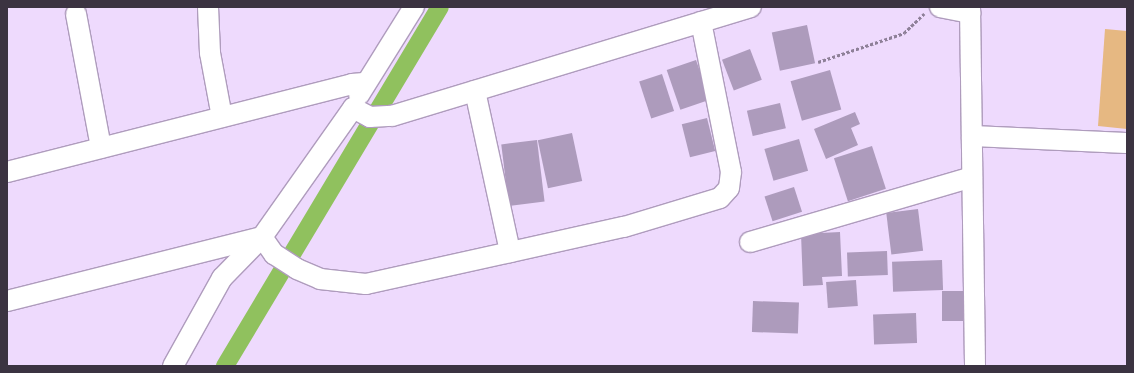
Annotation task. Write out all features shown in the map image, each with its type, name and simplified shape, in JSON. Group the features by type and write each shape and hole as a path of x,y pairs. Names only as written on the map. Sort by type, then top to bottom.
{"street":[{"path":"208,7 210,53 222,117"},
{"path":"173,366 222,278 262,237 353,108 364,84 414,7"},
{"path":"353,108 370,117 392,116 751,7"},
{"path":"933,10 970,10 975,366"},
{"path":"76,14 102,148"},
{"path":"262,237 274,254 297,270 320,279 366,284 624,227 720,198 729,188 731,172 701,22"},
{"path":"7,172 352,84 364,84"},
{"path":"475,91 510,252"},
{"path":"972,136 1127,143"},
{"path":"750,242 972,177"},
{"path":"7,301 262,237"}],"path":[{"path":"818,62 904,33 933,10"}],"shaded area":[{"path":"1105,29 1127,31 1127,129 1098,126"}],"building":[{"path":"807,25 815,63 780,71 772,32"},
{"path":"750,49 762,80 734,91 722,60"},
{"path":"696,60 710,100 680,110 667,70"},
{"path":"830,70 841,109 802,121 791,81"},
{"path":"662,74 674,111 651,119 639,81"},
{"path":"780,103 786,128 753,136 747,111"},
{"path":"855,112 860,124 851,128 858,145 826,159 814,129"},
{"path":"707,118 715,151 690,157 682,124"},
{"path":"572,133 582,181 548,188 538,140"},
{"path":"799,139 808,171 773,181 764,149"},
{"path":"537,140 545,202 509,206 501,144"},
{"path":"872,146 886,189 848,201 834,158"},
{"path":"794,187 802,212 773,221 765,197"},
{"path":"918,209 923,251 891,255 886,213"},
{"path":"840,232 842,276 822,277 823,285 803,286 801,234"},
{"path":"887,251 888,275 848,276 847,252"},
{"path":"942,260 943,290 893,292 892,262"},
{"path":"856,280 858,306 828,308 826,282"},
{"path":"942,291 963,291 963,321 942,321"},
{"path":"753,301 799,303 798,334 752,332"},
{"path":"916,313 917,343 874,344 873,315"}],"waterway":[{"path":"225,366 440,7"}]}
